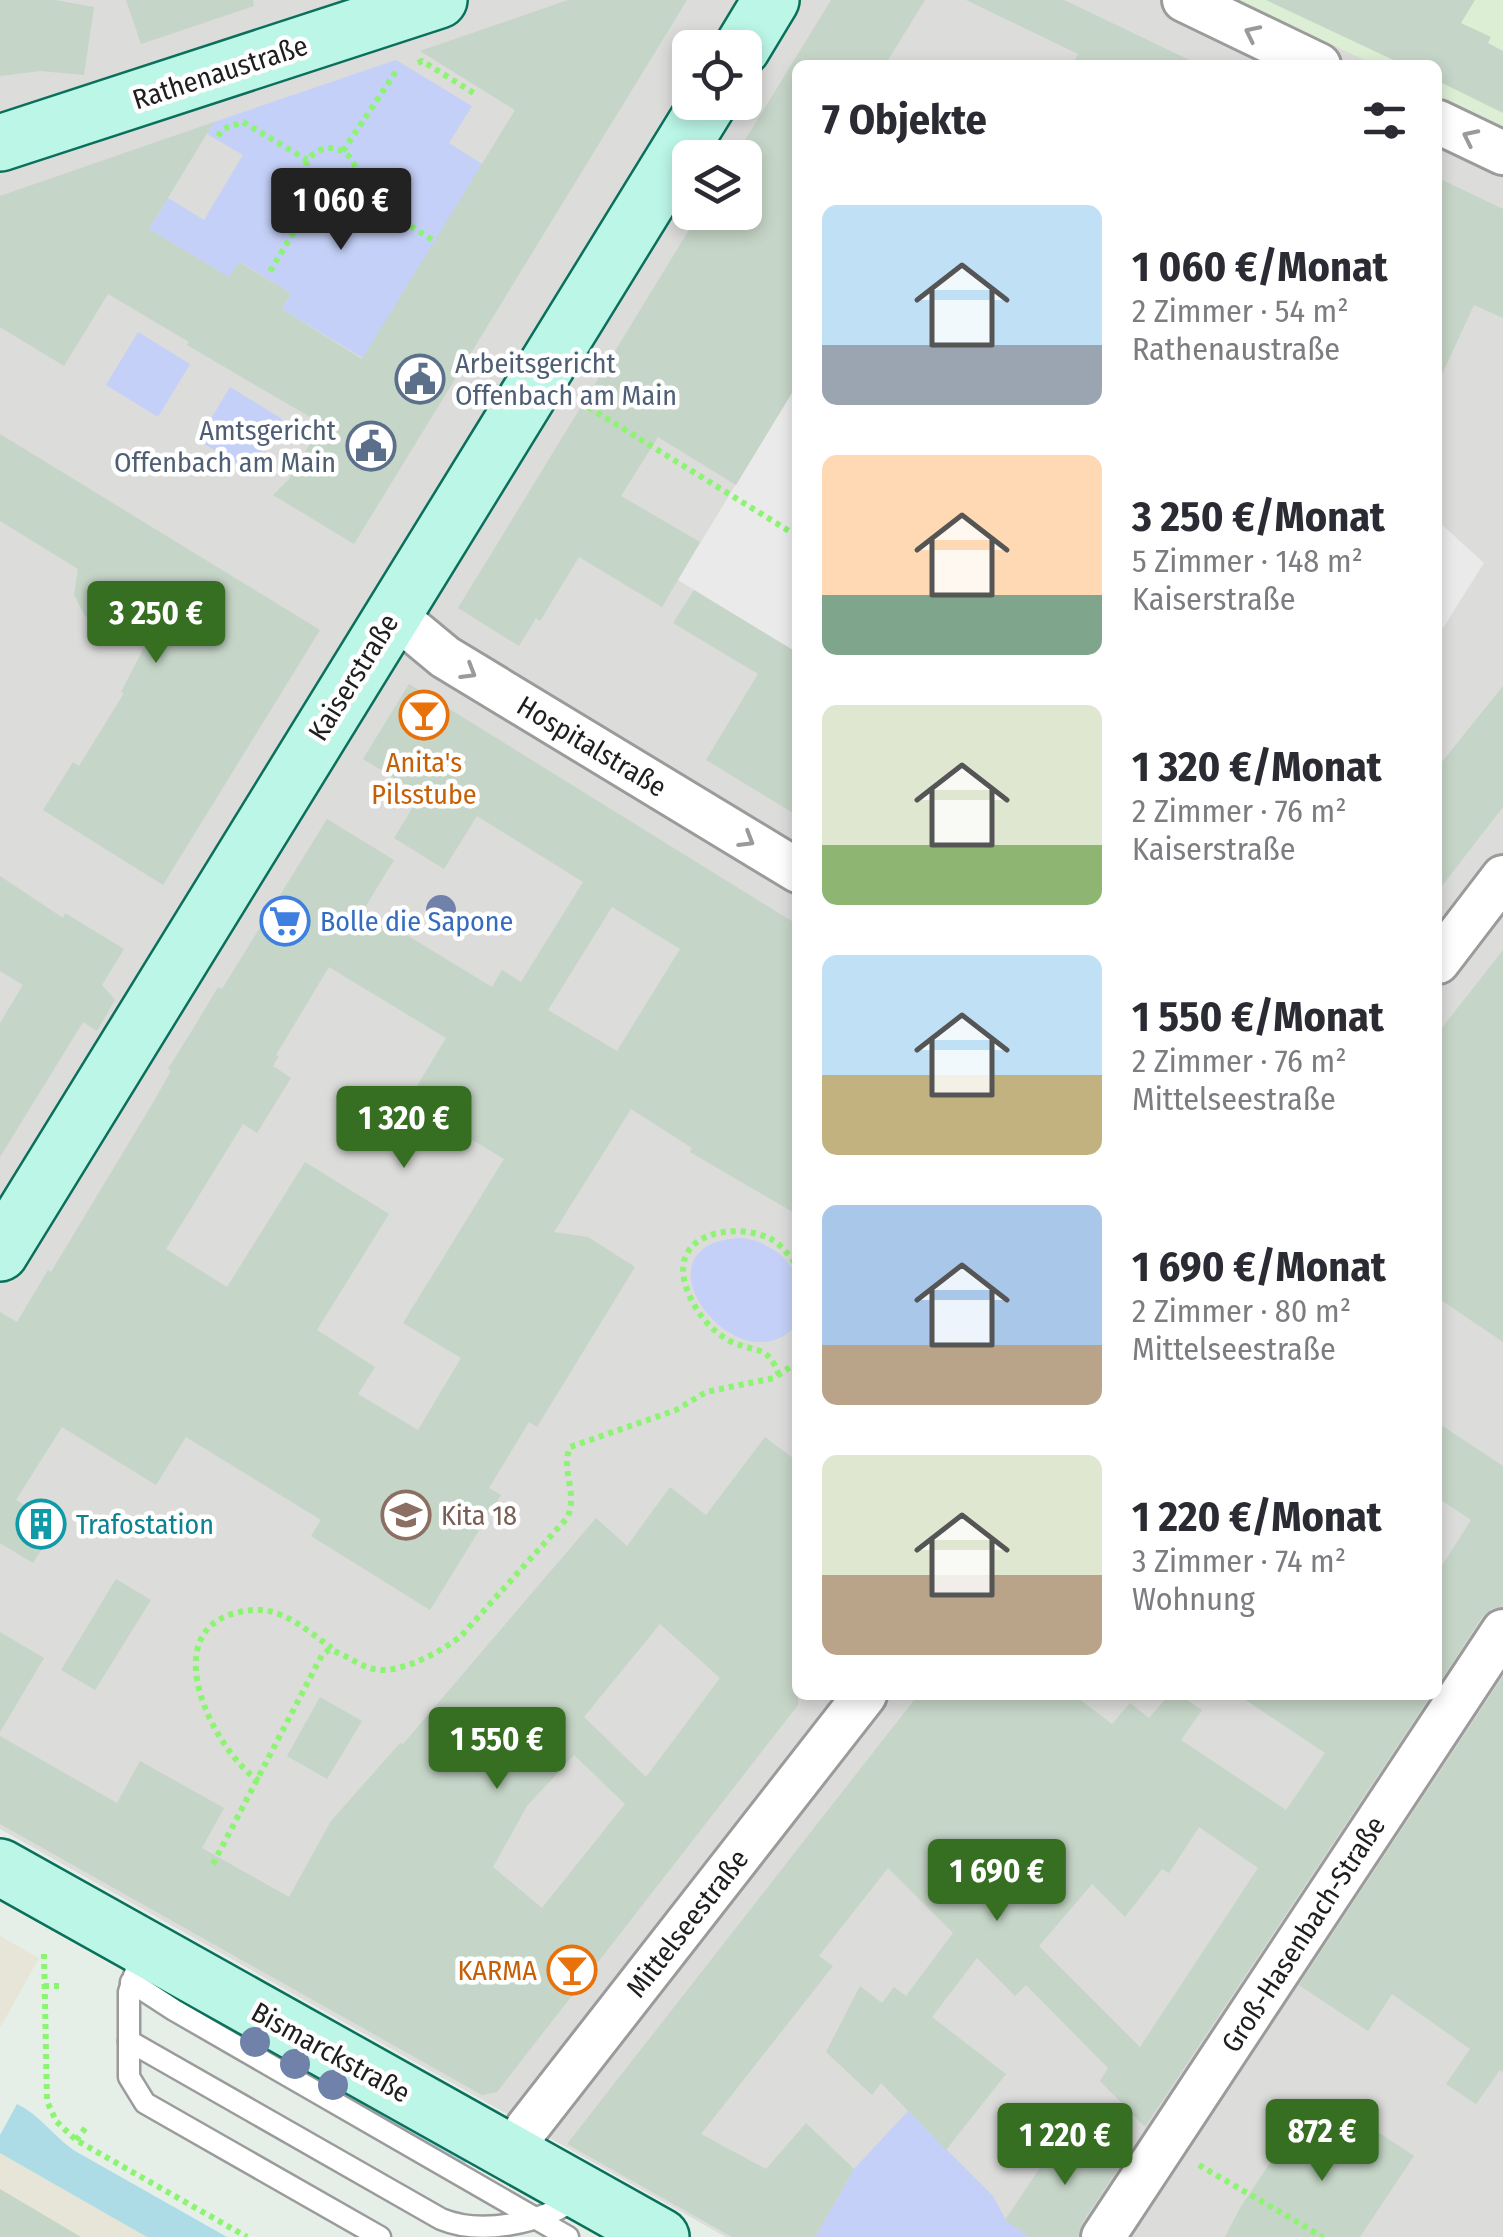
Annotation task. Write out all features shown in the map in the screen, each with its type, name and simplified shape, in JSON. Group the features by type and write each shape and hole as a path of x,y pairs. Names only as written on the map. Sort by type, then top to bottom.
{"main road":[{"name":"Rathenaustraße","path":"0,143 440,0"},
{"path":"753,30 771,0"},
{"name":"Kaiserstraße","path":"0,1253 698,120"},
{"name":"Bismarckstraße","path":"0,1867 152,1956 514,2154 576,2215 661,2237"}],"street":[{"path":"1184,0 1310,60"},
{"path":"1442,124 1503,153"},
{"name":"Hospitalstraße","path":"392,613 446,658 792,867"},
{"path":"1442,957 1500,887"},
{"name":"Groß-Hasenbach-Straße","path":"1103,2237 1503,1632"},
{"name":"Mittelseestraße","path":"514,2154 527,2128 861,1700"}],"lane":[{"path":"152,1956 129,2041 129,2077 145,2103 380,2237"},
{"path":"152,1956 174,2010 534,2218"},
{"path":"129,2041 460,2227 576,2215 569,2204 534,2218"},
{"path":"441,2219 455,2237"}],"path":[{"path":"343,151 394,71 422,61 477,95"},
{"path":"218,136 223,129 244,122 307,160"},
{"path":"324,148 343,151 352,158 356,171 352,188 337,199 316,196 304,182 307,160 324,148"},
{"path":"352,188 434,242"},
{"path":"270,271 316,196"},
{"path":"540,377 789,530"},
{"path":"779,1375 765,1352 732,1342 712,1328 691,1298 683,1269 689,1249 703,1236 736,1229 774,1240 792,1260"},
{"path":"259,1781 231,1756 200,1691 194,1661 204,1632 230,1614 262,1610 289,1619 370,1669 383,1670 434,1656 462,1636 567,1518 574,1496 566,1457 570,1447 676,1410 706,1392 779,1375 792,1366"},
{"path":"214,1864 322,1655 329,1650 338,1652"},
{"path":"44,1954 47,2101 56,2121 76,2140 246,2237"},
{"path":"44,1986 64,1986"},
{"path":"76,2140 87,2126"},
{"path":"1164,2145 1323,2237"}],"shaded area":[{"path":"0,0 1503,0 1503,2237 726,2237 0,1829"},
{"path":"1237,0 1503,0 1503,126 1442,97 1442,60 1364,60"},
{"path":"396,60 472,106 449,143 482,164 366,360 282,309 291,293 240,262 229,277 149,229 168,198 204,220 243,155 207,134 214,122"},
{"path":"138,332 190,364 158,417 106,385"},
{"path":"230,387 282,419 250,472 198,440"},
{"path":"792,391 792,650 678,580"},
{"path":"1442,525 1484,563 1442,630"},
{"path":"740,1238 758,1242 790,1264 792,1327 773,1340 748,1341 724,1329 704,1309 692,1286 692,1264 707,1246"},
{"path":"0,1936 39,1958 0,2028"},
{"path":"195,1999 471,2155 465,2164 189,2009"},
{"path":"17,2104 75,2151 227,2237 147,2237 0,2153 0,2135"},
{"path":"908,2111 993,2196 1006,2220 1030,2237 815,2237 854,2169"},
{"path":"0,2153 147,2237 0,2237"}],"building":[{"path":"0,0 55,0 94,7 84,75 40,71 0,76"},
{"path":"126,0 253,0 254,6 141,44"},
{"path":"568,0 687,0 354,544 273,495 289,479 322,424 187,345 189,342 108,294 64,366 0,327 0,196 214,122 149,229 229,277 239,262 291,293 282,309 362,359 515,110 420,51"},
{"path":"831,0 925,0 888,60 794,60"},
{"path":"966,0 1064,0 1190,60 1075,60 1078,54"},
{"path":"1266,0 1475,0 1461,23 1491,37 1488,43 1503,51 1503,113 1442,83 1442,60 1393,60"},
{"path":"792,64 792,393 736,485 658,437 621,496 700,542 662,607 579,557 540,621 536,618 519,646 458,608 689,230 762,230 762,140 745,140 757,120 762,120 762,112"},
{"path":"1442,180 1503,209 1503,318 1474,305 1442,374"},
{"path":"0,434 320,630 163,885 43,810 73,762 79,766 124,693 121,692 153,630 99,623 85,616 74,595 78,569 0,521"},
{"path":"694,590 792,649 792,812 706,760 758,674 673,623"},
{"path":"409,684 792,921 792,1212 690,1152 692,1148 631,1109 554,1232 588,1237 635,1267 537,1427 529,1422 489,1488 501,1495 430,1610 311,1536 321,1520 186,1437 156,1485 62,1427 16,1500 57,1525 33,1563 0,1543 0,1312 17,1322 48,1270 51,1272 151,1106 171,1071 168,1069 327,819 394,860 364,909 492,987 502,970 521,982 583,882 477,816 444,869 394,838 421,794 363,759","holes":["612,907 680,949 617,1051 548,1010","329,967 446,1038 408,1101 504,1159 403,1323 461,1358 418,1430 358,1394 375,1367 317,1330 389,1214 305,1162 227,1287 166,1249 243,1124 257,1133 291,1078 273,1066 279,1056 276,1055"]},
{"path":"1503,686 1503,807 1442,886 1442,762"},
{"path":"0,876 63,918 65,913 124,949 102,985 115,1000 97,1031 83,1022 0,1157 0,1023 23,985 0,971"},
{"path":"1503,950 1503,1342 1442,1301 1442,1028"},
{"path":"1442,1426 1503,1466 1503,1606 1482,1617 1442,1679 1442,1566 1471,1520 1442,1501"},
{"path":"765,1437 792,1457 792,1700 798,1700 798,1705 497,2092 482,2095 0,1824 0,1736 117,1803 140,1761 224,1808 202,1848 289,1897 331,1821 403,1744 596,1518 627,1546 670,1487 706,1515","holes":["660,1624 720,1678 646,1777 584,1717","574,1755 625,1804 542,1908 493,1867 527,1806"]},
{"path":"116,1579 151,1600 95,1690 61,1670"},
{"path":"0,1632 44,1658 0,1732"},
{"path":"1503,1676 1503,2072 1500,2070 1476,2104 1446,2084 1470,2049 1392,1994 1368,2031 1299,1985"},
{"path":"320,1697 362,1721 327,1779 287,1756"},
{"path":"914,1700 1081,1700 1112,1724 1130,1703 1149,1718 1165,1700 1187,1700 1202,1710 1181,1740 1286,1810 1325,1753 1246,1700 1428,1700 1145,2127 1100,2081 1108,2068 1026,1985 1015,1996 977,1958 932,2017 1006,2074 946,2150 881,2083 872,2095 826,2052 860,1986 882,2003 894,1987 906,1996 953,1933 888,1868 819,1956 833,1966 701,2134 766,2169 806,2123 854,2169 815,2237 732,2237 567,2144","holes":["1199,1827 1258,1868 1140,2047 1039,1946 1092,1884 1125,1917 1162,1869 1169,1873"]},
{"path":"1302,2115 1341,2141 1357,2118 1414,2156 1360,2237 1225,2237 1240,2208"},
{"path":"1070,2123 1122,2163 1082,2223 1078,2237 1030,2237 1005,2220"},
{"path":"0,2189 81,2237 0,2237"}],"place":[{"name":"Arbeitsgericht Offenbach am Main","path":"420,379"},
{"name":"Amtsgericht Offenbach am Main","path":"371,446"},
{"name":"Anita's Pilsstube","path":"424,715"},
{"name":"Bolle die Sapone","path":"285,921"},
{"name":"Kita 18","path":"406,1515"},
{"name":"Trafostation","path":"41,1524"},
{"name":"KARMA","path":"572,1970"}]}
